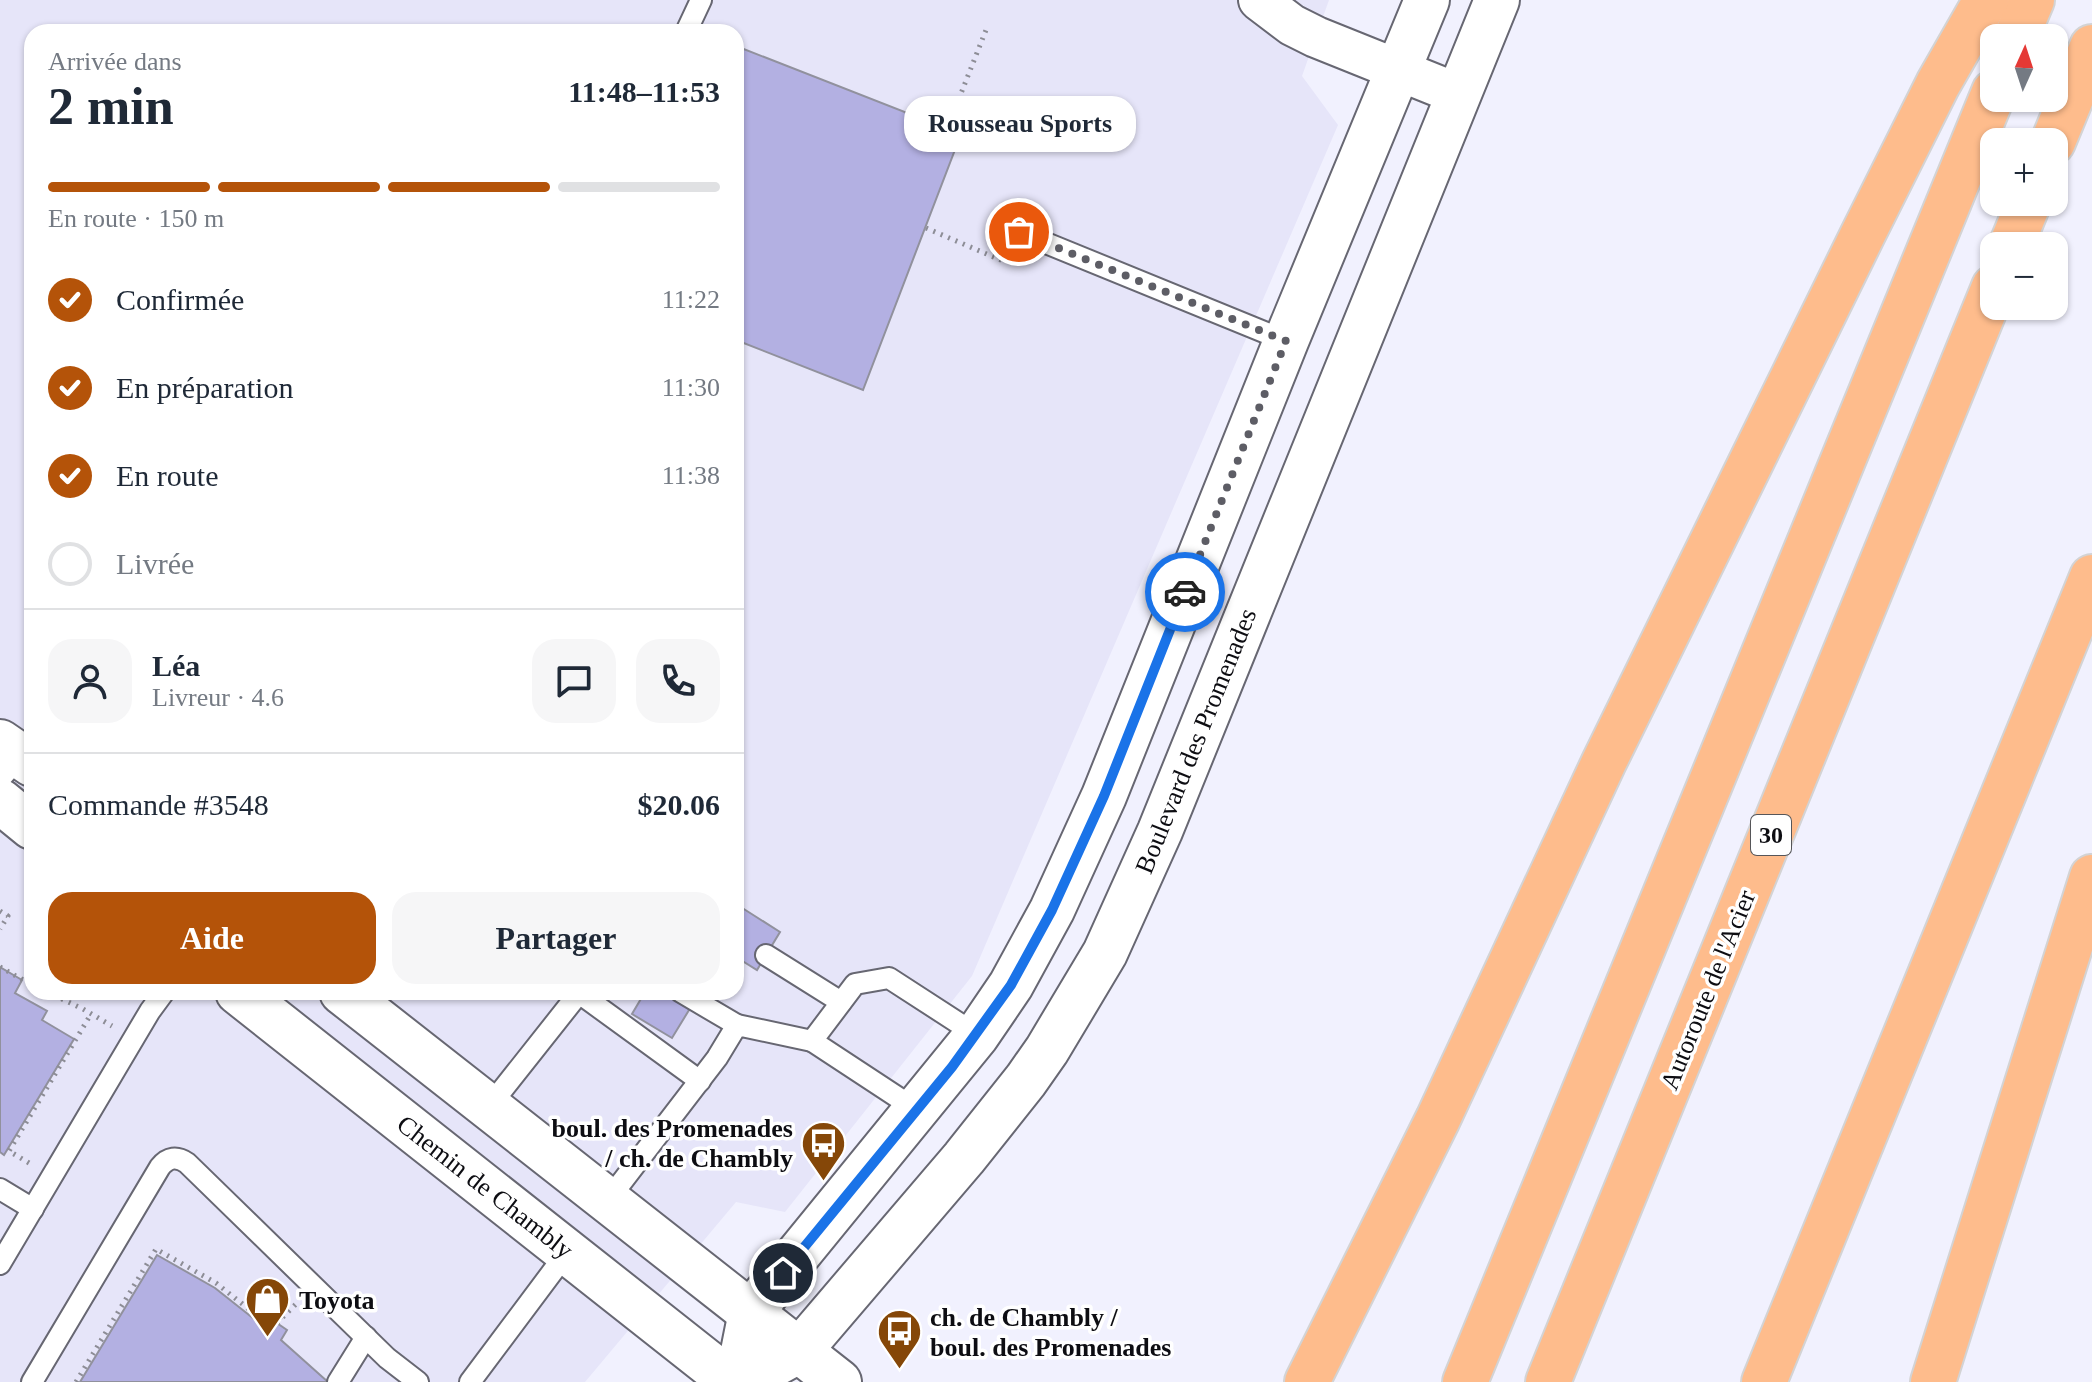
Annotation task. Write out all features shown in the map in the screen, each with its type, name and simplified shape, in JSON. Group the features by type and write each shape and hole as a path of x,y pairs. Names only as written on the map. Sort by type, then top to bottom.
{"highway":[{"path":"1307,1382 1438,1119 1604,762 1938,84 1986,0"},
{"path":"2022,24 2032,0"},
{"path":"2059,128 2092,47"},
{"path":"1465,1382 1986,112"},
{"name":"Autoroute de l'Acier","path":"1548,1382 1981,320"},
{"path":"1764,1382 2092,577"},
{"path":"1933,1382 2092,877"}],"street":[{"path":"1259,0 1292,25 1316,37 1458,94"},
{"path":"737,1382 751,1312 977,1035 1011,985 1046,921 1104,796 1286,341 1427,0"},
{"name":"Boulevard des Promenades","path":"737,1382 800,1350 917,1214 1012,1099 1047,1050 1105,953 1160,831 1497,0"},
{"path":"0,801 24,820"},
{"name":"Chemin de Chambly","path":"248,1000 737,1382"},
{"path":"352,1000 839,1382"}],"lane":[{"path":"690,24 701,0"},
{"path":"1019,232 1286,341"},
{"path":"766,955 841,1002"},
{"path":"812,1041 855,984 889,978 977,1035"},
{"path":"0,1264 158,1000"},
{"path":"488,1108 573,1000"},
{"path":"590,1000 700,1081"},
{"path":"695,1000 737,1025 812,1041 917,1110"},
{"path":"608,1200 717,1058 737,1025"},
{"path":"32,1382 160,1167 173,1158 187,1163 387,1358 418,1382"},
{"path":"0,1189 33,1209"},
{"path":"470,1382 568,1251"},
{"path":"338,1382 366,1337"}],"path":[{"path":"947,129 986,30"},
{"path":"926,228 1003,261"},
{"path":"0,911 8,916 0,929"},
{"path":"0,967 24,980"},
{"path":"63,1000 118,1030"},
{"path":"35,1167 9,1151 91,1014"},
{"path":"76,1382 156,1249 216,1283 260,1318 270,1312 283,1318"},
{"path":"277,1323 299,1301"}],"shaded area":[{"path":"0,0 1329,0 1302,76 1338,125 972,976 785,1212 736,1202 585,1382 0,1382"}],"building":[{"path":"744,49 961,134 863,390 744,343"},
{"path":"744,909 780,932 757,970 744,962"},
{"path":"0,967 22,980 15,993 47,1011 42,1020 74,1039 4,1155 0,1152"},
{"path":"640,1000 695,1000 672,1038 632,1014"},
{"path":"157,1255 215,1288 263,1326 268,1317 287,1330 281,1340 328,1382 80,1382"}],"way so far":[{"path":"1019,232 1286,341 1185,592"}],"place":[{"name":"Rousseau Sports","path":"1019,232"},
{"name":"boul. des Promenades / ch. de Chambly","path":"824,1182"},
{"name":"Toyota","path":"268,1339"},
{"name":"ch. de Chambly / boul. des Promenades","path":"899,1371"}],"route":[{"path":"783,1273 952,1067 1011,985 1052,910 1104,796 1185,592"}]}
